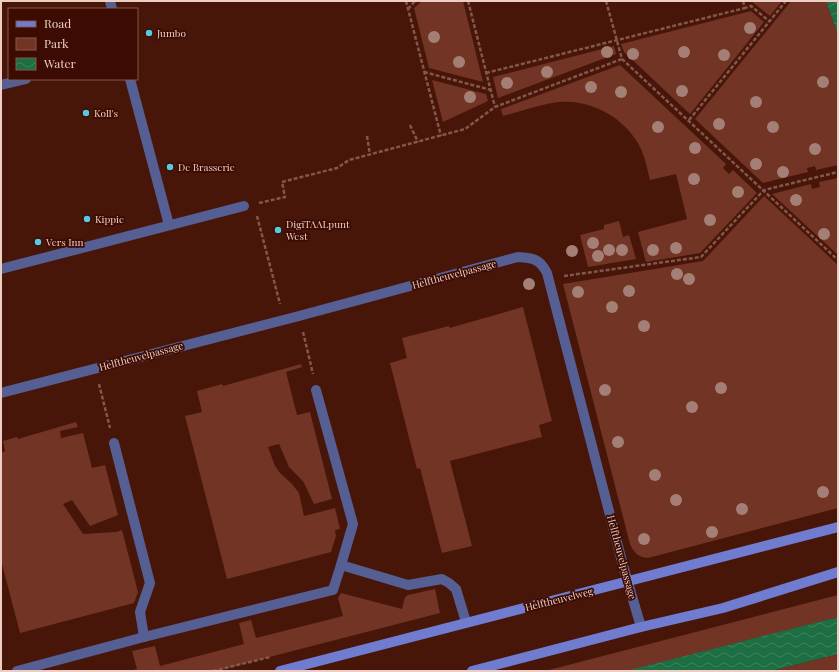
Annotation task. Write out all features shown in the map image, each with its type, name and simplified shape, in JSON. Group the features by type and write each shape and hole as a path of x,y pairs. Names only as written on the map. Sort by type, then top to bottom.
{"main road":[{"name":"Helftheuvelweg","path":"280,671 838,527"},
{"path":"472,671 641,627 723,608 838,572"}],"street":[{"path":"1,85 22,80"},
{"path":"130,80 169,225"},
{"path":"1,269 249,205"},
{"name":"Helftheuvelpassage","path":"1,392 285,320 518,257 532,258 543,266 548,278 641,627"},
{"path":"17,671 144,637 333,590 353,524 316,390"},
{"path":"114,443 150,583 140,612 144,637"},
{"path":"341,565 408,584 442,579 456,589 466,622"}],"path":[{"path":"406,1 440,136"},
{"path":"408,9 415,1"},
{"path":"468,1 495,106"},
{"path":"606,1 622,59 838,260"},
{"path":"743,1 745,8"},
{"path":"688,120 786,1"},
{"path":"486,73 751,6 769,21"},
{"path":"249,205 285,197 282,182 337,168 349,160 465,129 495,106 622,59"},
{"path":"424,72 491,90"},
{"path":"410,125 418,142"},
{"path":"367,136 370,155"},
{"path":"548,278 701,257 764,190 838,172"},
{"path":"256,212 285,320"},
{"path":"299,316 316,390"},
{"path":"95,368 114,443"}],"green space":[{"path":"422,1 463,1 483,82 429,68 414,8"},
{"path":"751,1 782,1 770,16"},
{"path":"791,1 826,1 838,35 838,165 816,170 815,166 807,168 808,172 763,183 695,119"},
{"path":"751,11 764,22 690,114 624,52 621,44"},
{"path":"614,46 616,54 498,98 493,77"},
{"path":"620,65 726,164 723,168 729,174 733,170 757,193 700,253 646,262 638,232 687,219 676,174 650,180 639,145 624,126 606,112 584,104 560,102 546,104 503,116 501,109"},
{"path":"432,80 486,94 488,101 443,122"},
{"path":"838,178 838,255 772,194 811,184 812,189 820,187 819,182"},
{"path":"764,196 838,265 838,508 648,558 639,556 630,544 563,284 703,261"},
{"path":"619,221 623,237 629,235 636,259 588,267 580,235 604,229 604,225"},
{"path":"523,307 552,421 539,425 542,437 450,461 472,546 442,553 420,468 417,469 390,363 407,358 402,338 449,326 450,328"},
{"path":"301,364 302,367 286,372 297,415 310,412 332,499 314,504 303,481 289,467 279,444 268,447 275,466 299,493 304,516 335,508 340,529 335,530 336,536 331,552 227,579 185,416 202,412 197,391 222,384 223,386"},
{"path":"76,422 78,427 60,431 61,438 83,433 92,468 105,465 118,515 90,526 72,500 63,504 83,534 116,532 122,530 138,592 134,603 20,633 1,560 1,453 5,451 3,441 17,437 18,439"},
{"path":"435,589 440,613 215,671 128,671 137,669 132,651 155,646 160,666 244,644 239,623 251,620 256,638 343,616 338,598 341,593 402,609 405,597 408,595"},
{"path":"838,595 838,617 629,671 545,671"},
{"path":"838,654 838,671 771,671"}],"water":[{"path":"826,1 838,1 838,35"},
{"path":"838,617 838,654 771,671 626,671"}],"place":[{"name":"Jumbo","path":"149,33"},
{"name":"Koll's","path":"86,113"},
{"name":"De Brasserie","path":"170,167"},
{"name":"Kippie","path":"87,219"},
{"name":"DigiTAALpunt West","path":"278,230"},
{"name":"Vers Inn","path":"38,242"}]}
